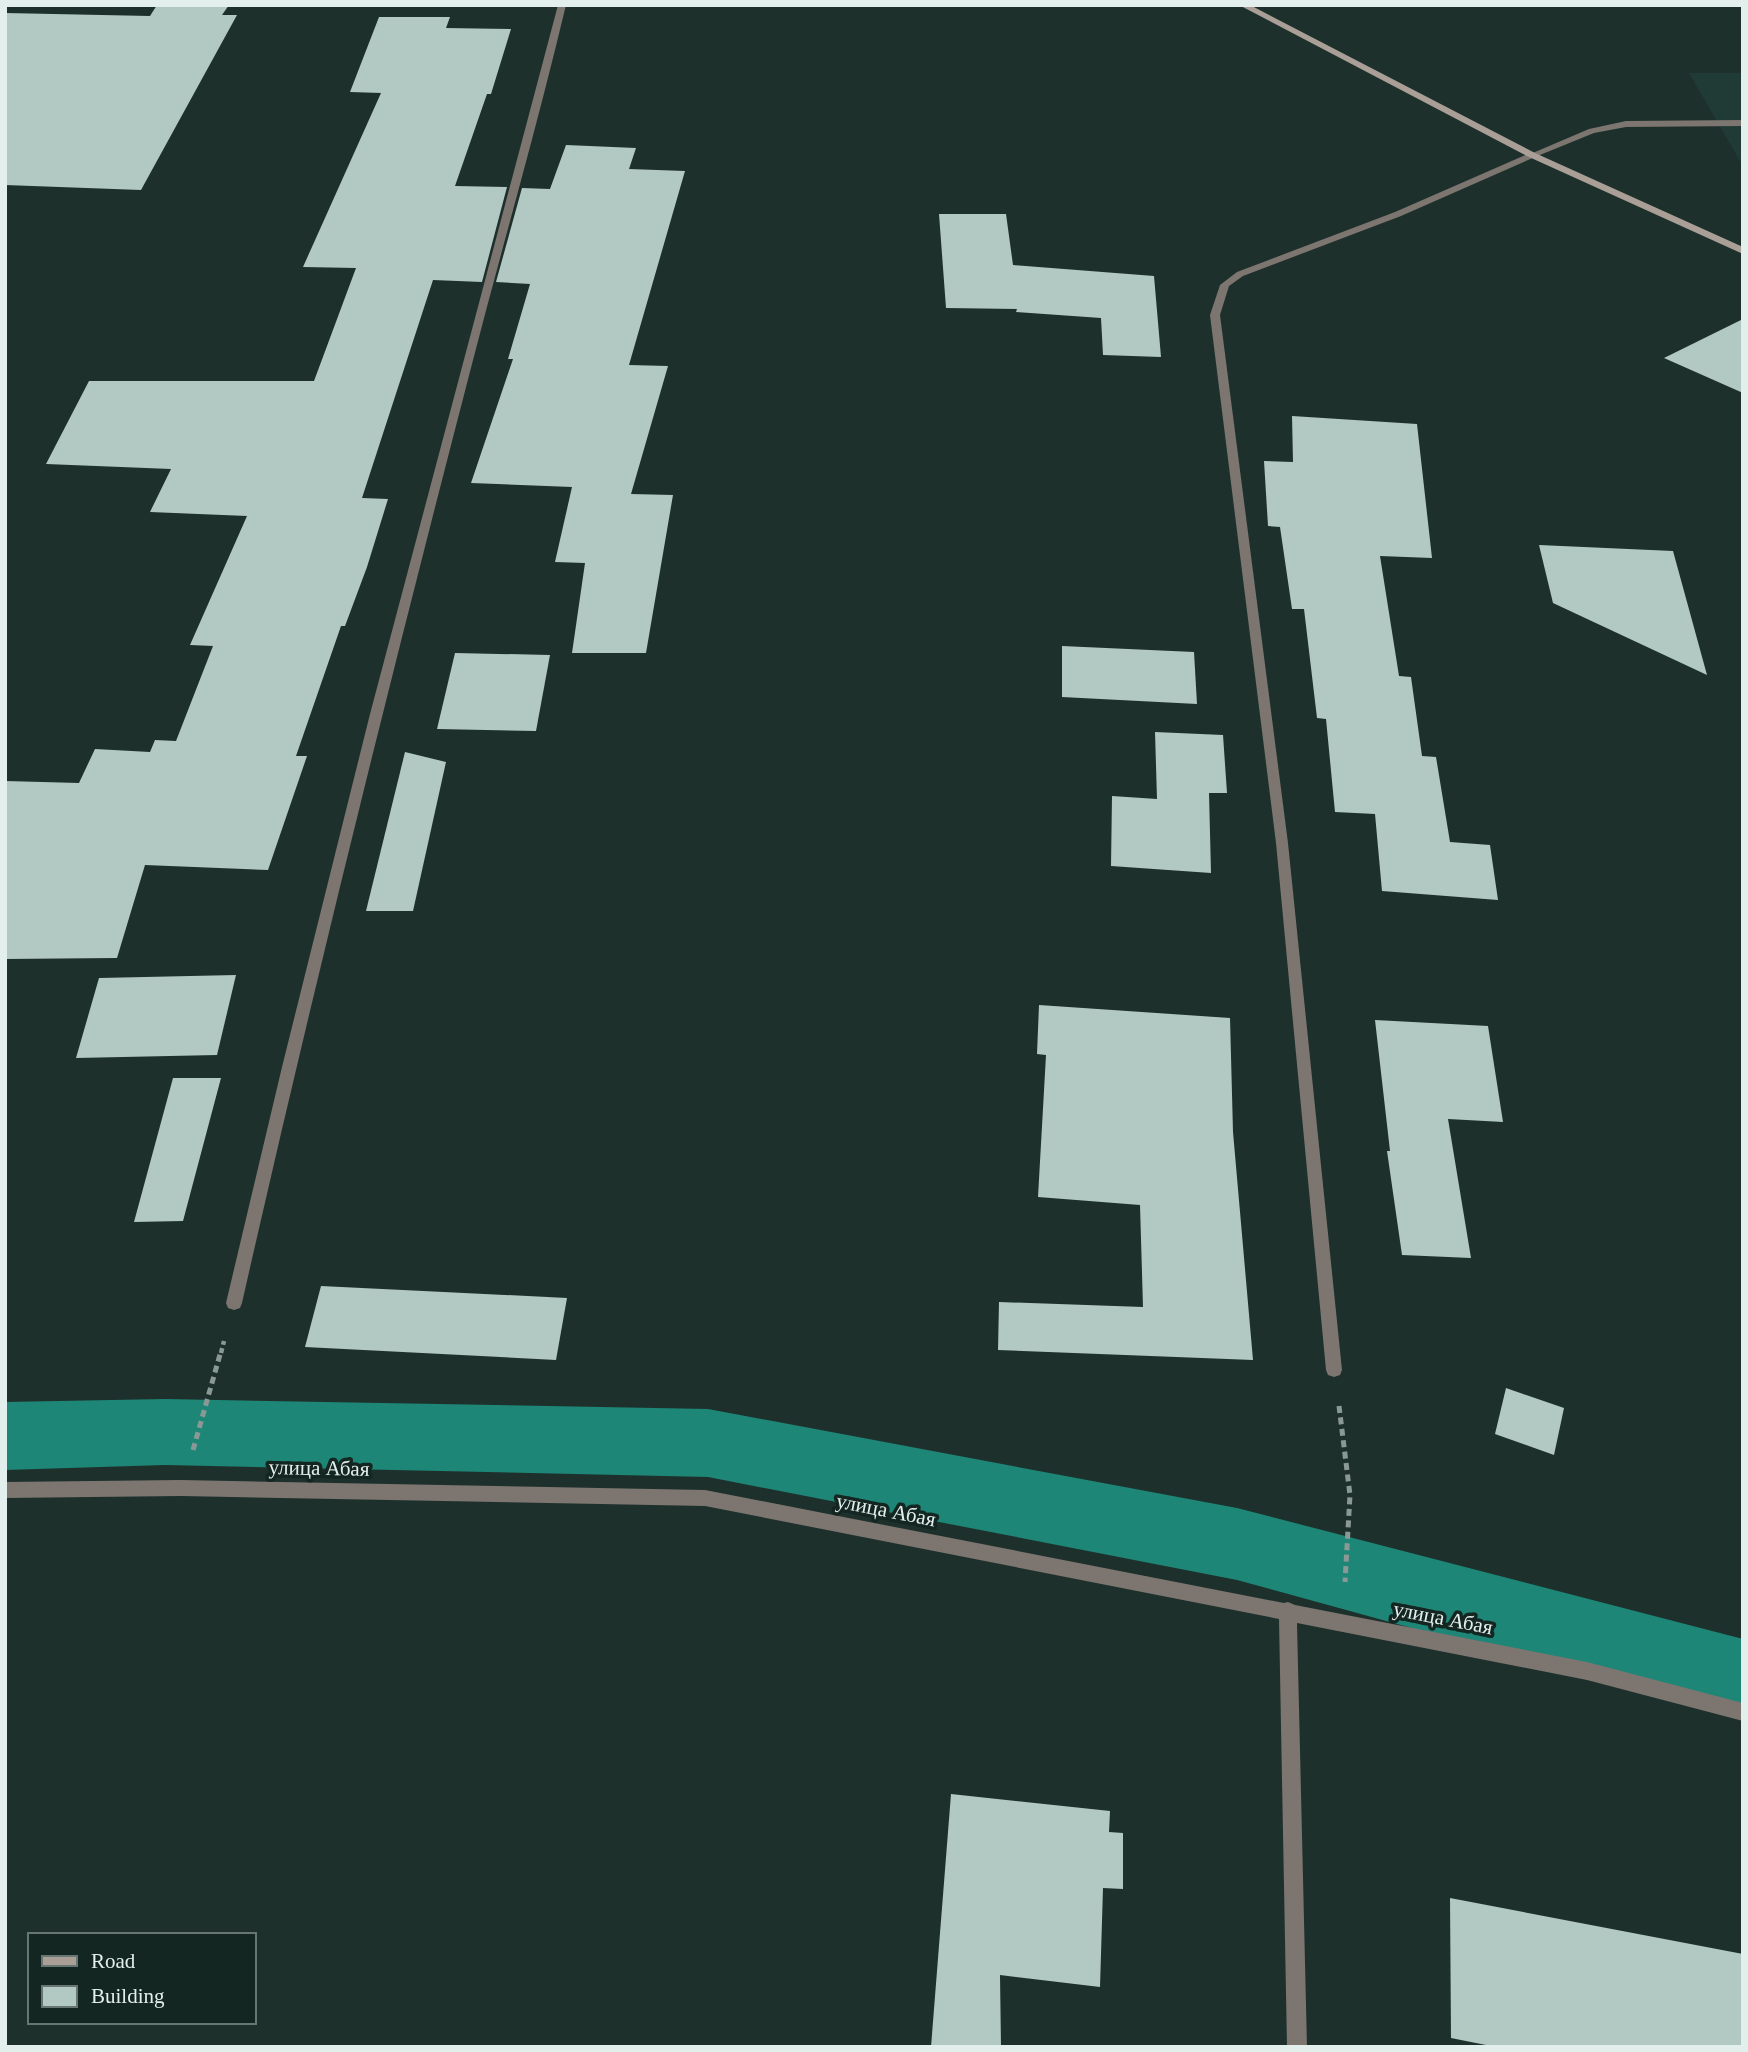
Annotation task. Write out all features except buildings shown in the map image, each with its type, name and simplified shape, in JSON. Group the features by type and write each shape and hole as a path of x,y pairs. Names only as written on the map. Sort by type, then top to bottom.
{"main road":[{"path":"1244,5 1532,155 1743,251"}],"street":[{"path":"234,1303 295,1032 468,358 562,5"},
{"path":"1334,1370 1282,843 1215,315 1225,285 1240,274 1398,214 1592,131 1626,124 1743,123"},
{"name":"улица Абая","path":"5,1490 181,1488 705,1498 1288,1610 1587,1671 1743,1712"},
{"path":"1288,1610 1297,2047"}],"path":[{"path":"181,1488 210,1398 234,1303"},
{"path":"1334,1370 1350,1494 1343,1621"}],"shaded area":[{"path":"1689,73 1743,73 1743,166"}],"waterway":[{"path":"5,1436 165,1432 708,1443 1237,1544 1743,1679"}]}
